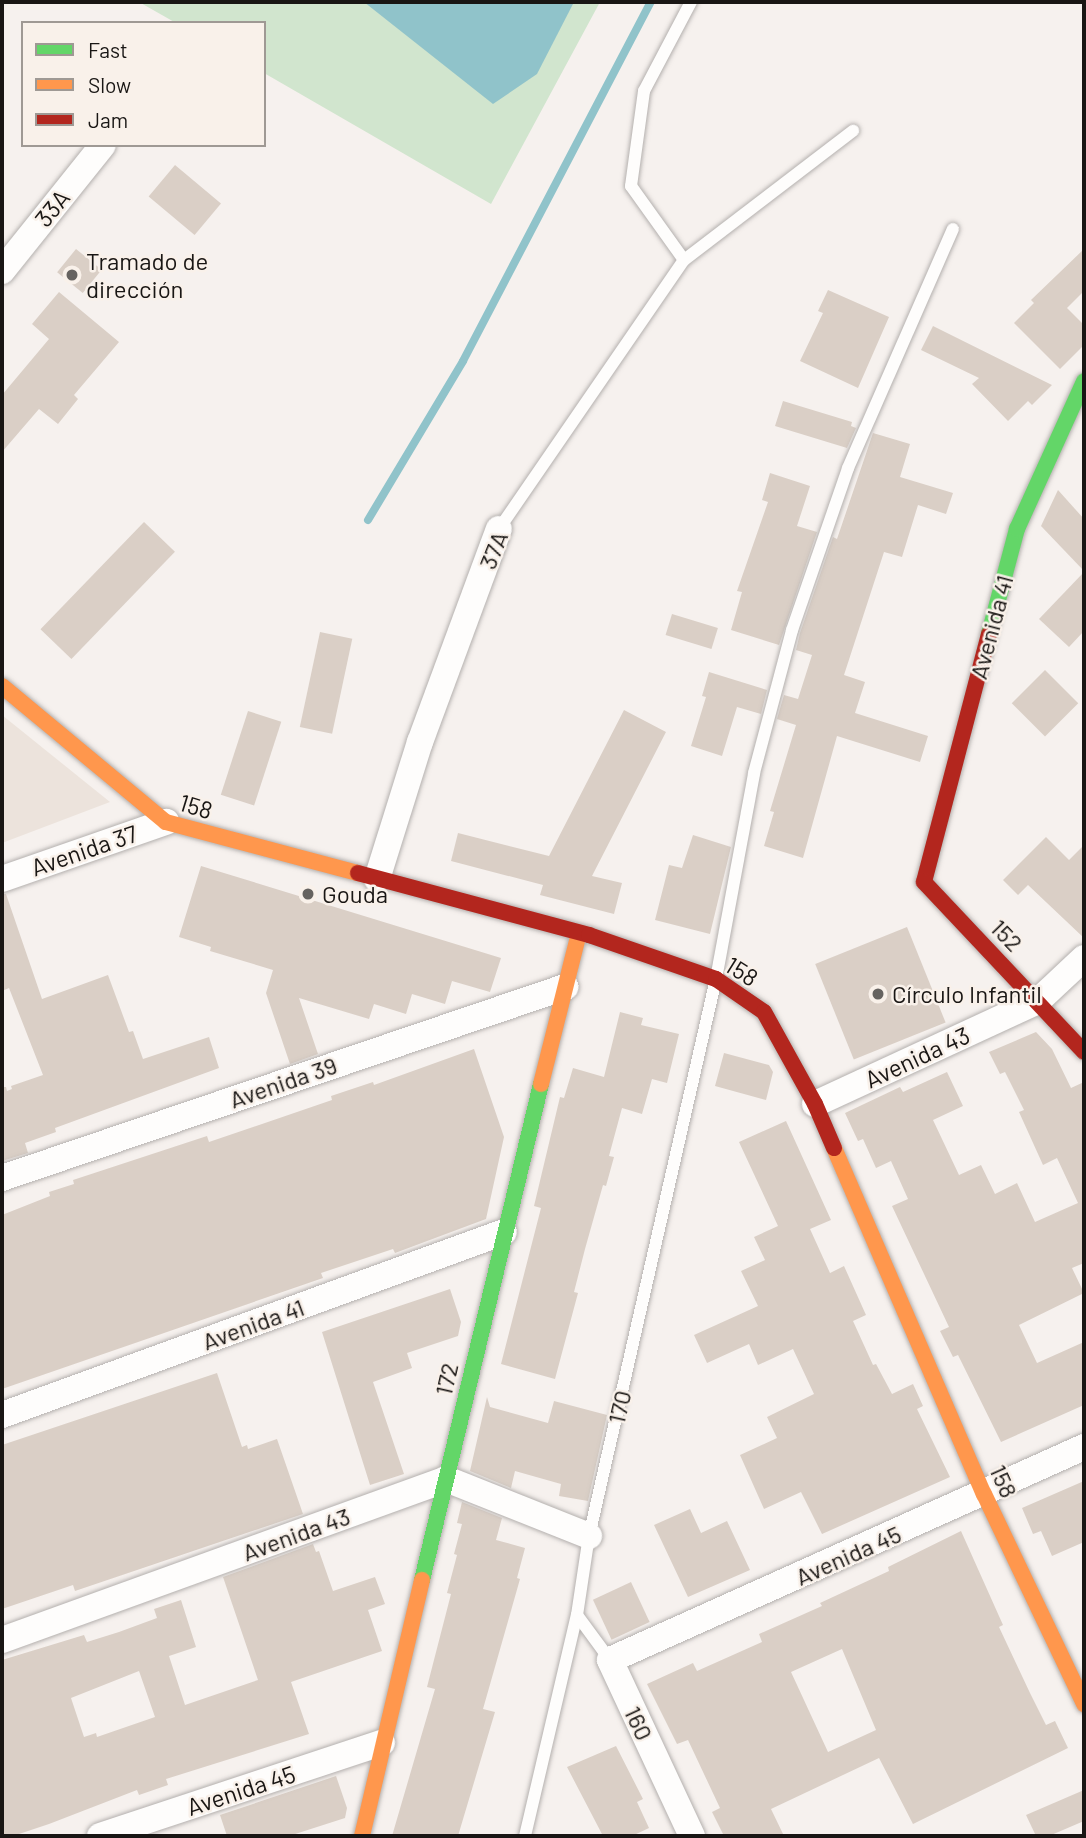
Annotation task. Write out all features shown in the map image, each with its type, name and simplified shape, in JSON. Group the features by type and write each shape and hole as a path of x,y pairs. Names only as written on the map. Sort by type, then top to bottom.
{"street":[{"name":"33A","path":"2,271 101,147"},
{"name":"Avenida 41","path":"924,882 1017,529 1084,381"},
{"name":"37A","path":"377,879 420,743 499,529"},
{"name":"158","path":"2,686 166,822 579,933 716,979 764,1012 815,1104 984,1494 1084,1704"},
{"name":"Avenida 37","path":"2,878 166,822"},
{"name":"152","path":"924,882 1084,1052"},
{"name":"172","path":"362,1836 504,1232 579,933"},
{"name":"Avenida 43","path":"815,1104 1038,1001 1084,958"},
{"name":"Avenida 39","path":"2,1178 565,987"},
{"name":"Avenida 41","path":"2,1415 504,1232"},
{"name":"Avenida 45","path":"610,1660 1084,1447"},
{"name":"Avenida 43","path":"2,1640 446,1479"},
{"path":"446,1479 589,1536"},
{"name":"160","path":"610,1660 692,1836"},
{"name":"Avenida 45","path":"100,1836 382,1743"}],"lane":[{"path":"684,260 631,186 644,91 691,2"},
{"name":"37A","path":"499,529 684,260 853,131"},
{"name":"170","path":"526,1836 577,1615 589,1536 716,979 754,773 792,629 848,468 953,229"},
{"name":"160","path":"577,1615 610,1660"}],"shaded area":[{"path":"2,715 110,802 2,843"}],"green space":[{"path":"139,2 600,2 491,204 266,74 266,21 172,21"}],"water":[{"path":"364,2 574,2 537,74 493,104"}],"building":[{"path":"175,165 221,204 195,235 149,196"},
{"path":"76,249 102,270 83,293 57,272"},
{"path":"1084,249 1084,291 1067,308 1084,325 1084,345 1060,369 1014,323 1034,303 1031,300"},
{"path":"828,290 889,317 858,388 800,361 823,313 818,311"},
{"path":"59,292 119,342 74,395 78,399 58,424 39,409 2,452 2,395 49,339 32,324"},
{"path":"933,326 1052,385 1032,405 1028,401 1008,421 972,384 979,378 921,350"},
{"path":"783,401 852,422 851,426 856,428 847,448 775,426"},
{"path":"873,433 910,444 900,477 953,493 946,514 918,505 902,557 884,552 844,675 865,682 855,713 928,736 920,762 837,736 803,858 764,846 774,812 770,811 796,725 777,719 784,695 798,699 812,655 796,650 800,633 833,537 837,539"},
{"path":"770,473 810,486 797,526 817,532 779,645 731,630 742,592 737,591 768,502 762,500"},
{"path":"1058,490 1084,519 1084,571 1041,526"},
{"path":"144,522 175,552 71,659 40,629"},
{"path":"1084,572 1084,631 1069,647 1039,619"},
{"path":"672,614 718,628 711,649 666,635"},
{"path":"320,632 352,639 332,734 300,727"},
{"path":"1045,670 1078,703 1045,736 1012,703"},
{"path":"709,672 767,690 761,714 737,707 722,756 691,746 706,697 702,696"},
{"path":"624,710 666,732 592,876 622,883 614,914 540,895 543,885 451,861 458,833 549,856"},
{"path":"248,711 281,722 254,806 221,795"},
{"path":"693,835 731,847 710,934 655,920 669,865 682,868"},
{"path":"1046,837 1069,860 1084,845 1084,938 1028,885 1018,895 1003,880"},
{"path":"201,866 501,958 490,992 452,981 445,1004 412,994 406,1014 374,1004 369,1019 299,998 318,1054 290,1064 266,993 273,970 210,951 211,947 179,937"},
{"path":"2,894 6,894 42,999 108,975 129,1032 133,1031 143,1059 209,1037 219,1068 55,1128 56,1132 25,1143 28,1153 2,1161 2,1087 6,1087 7,1091 12,1089 11,1086 43,1075 9,988 2,991"},
{"path":"907,927 946,1022 854,1060 815,964"},
{"path":"620,1012 643,1018 641,1025 679,1034 667,1083 652,1079 642,1114 622,1108 609,1156 614,1157 585,1249 574,1292 578,1293 555,1379 501,1364 541,1208 534,1206 560,1097 564,1098 573,1068 604,1077"},
{"path":"1036,1032 1052,1049 1071,1088 1084,1082 1084,1263 1072,1268 1084,1293 1019,1325 1037,1363 1084,1342 1084,1405 1001,1442 958,1355 953,1357 940,1331 949,1327 892,1206 908,1199 891,1161 876,1168 863,1139 858,1141 845,1113 900,1087 903,1092 947,1072 963,1106 933,1120 959,1175 981,1165 995,1194 1017,1183 1035,1222 1078,1203 1057,1158 1043,1165 1019,1112 1024,1110 1005,1072 1000,1074 989,1052"},
{"path":"474,1049 504,1137 486,1219 395,1253 393,1249 321,1273 323,1278 2,1389 2,1215 50,1196 49,1192 74,1184 73,1180 207,1136 209,1142 332,1100 331,1096 373,1082 374,1085"},
{"path":"724,1053 769,1065 773,1072 766,1100 715,1086"},
{"path":"786,1121 831,1220 810,1229 830,1273 844,1266 866,1315 853,1321 873,1365 876,1364 892,1394 913,1384 923,1406 917,1409 950,1477 822,1534 801,1492 764,1509 740,1455 777,1438 767,1417 814,1394 793,1349 758,1365 749,1344 707,1363 694,1335 758,1306 741,1271 765,1260 754,1237 778,1226 739,1142"},
{"path":"450,1289 461,1322 458,1336 407,1353 412,1368 373,1382 404,1474 370,1485 322,1332"},
{"path":"217,1373 242,1447 247,1445 248,1449 277,1439 303,1514 75,1591 73,1585 2,1609 2,1445"},
{"path":"487,1397 490,1407 548,1423 554,1401 607,1415 588,1501 559,1496 561,1484 515,1471 511,1488 470,1471"},
{"path":"1084,1481 1084,1542 1052,1556 1041,1531 1033,1534 1022,1508"},
{"path":"462,1502 502,1518 496,1540 525,1548 517,1578 520,1579 483,1709 495,1712 458,1836 392,1836 435,1689 427,1687 451,1594 447,1593 457,1555 454,1554 462,1524 457,1523"},
{"path":"690,1509 701,1533 727,1521 750,1570 688,1597 654,1525"},
{"path":"961,1531 1003,1625 999,1627 1030,1693 1046,1725 1055,1721 1068,1748 913,1824 879,1758 771,1809 784,1836 724,1836 712,1812 720,1808 688,1740 677,1744 647,1684 693,1663 697,1671 762,1642 759,1634 822,1606 820,1603 889,1571 888,1567","holes":["842,1649 876,1730 828,1752 791,1672"]},
{"path":"313,1544 316,1552 319,1551 333,1591 375,1577 385,1604 368,1610 382,1651 291,1682 309,1734 166,1779 168,1785 139,1795 137,1790 49,1824 13,1836 2,1836 2,1660 84,1635 87,1642 119,1632 157,1618 154,1609 181,1600 196,1647 169,1656 185,1705 258,1680 223,1577","holes":["139,1671 155,1717 97,1737 96,1733 84,1737 71,1698"]},
{"path":"631,1582 650,1622 612,1640 593,1600"},
{"path":"616,1746 643,1799 637,1802 649,1828 632,1836 603,1836 567,1767"},
{"path":"336,1776 347,1808 345,1818 289,1836 227,1836 220,1815"},
{"path":"1084,1790 1084,1821 1049,1836 1036,1836 1026,1815"}],"waterway":[{"path":"368,520 463,361 651,2"}],"traffic: fast":[{"path":"989,634 1017,529 1084,381"},
{"path":"422,1580 541,1084"}],"traffic: slow":[{"path":"2,686 166,822 358,873"},
{"path":"541,1084 579,933"},
{"path":"834,1148 984,1494 1084,1704"},
{"path":"362,1836 422,1580"}],"traffic: jam":[{"path":"989,634 924,882 1084,1052"},
{"path":"358,873 589,935 716,979 764,1012 815,1104 834,1148"}],"place":[{"name":"Tramado de dirección","path":"72,275"},
{"name":"Gouda","path":"308,894"},
{"name":"Círculo Infantil","path":"878,994"}]}
